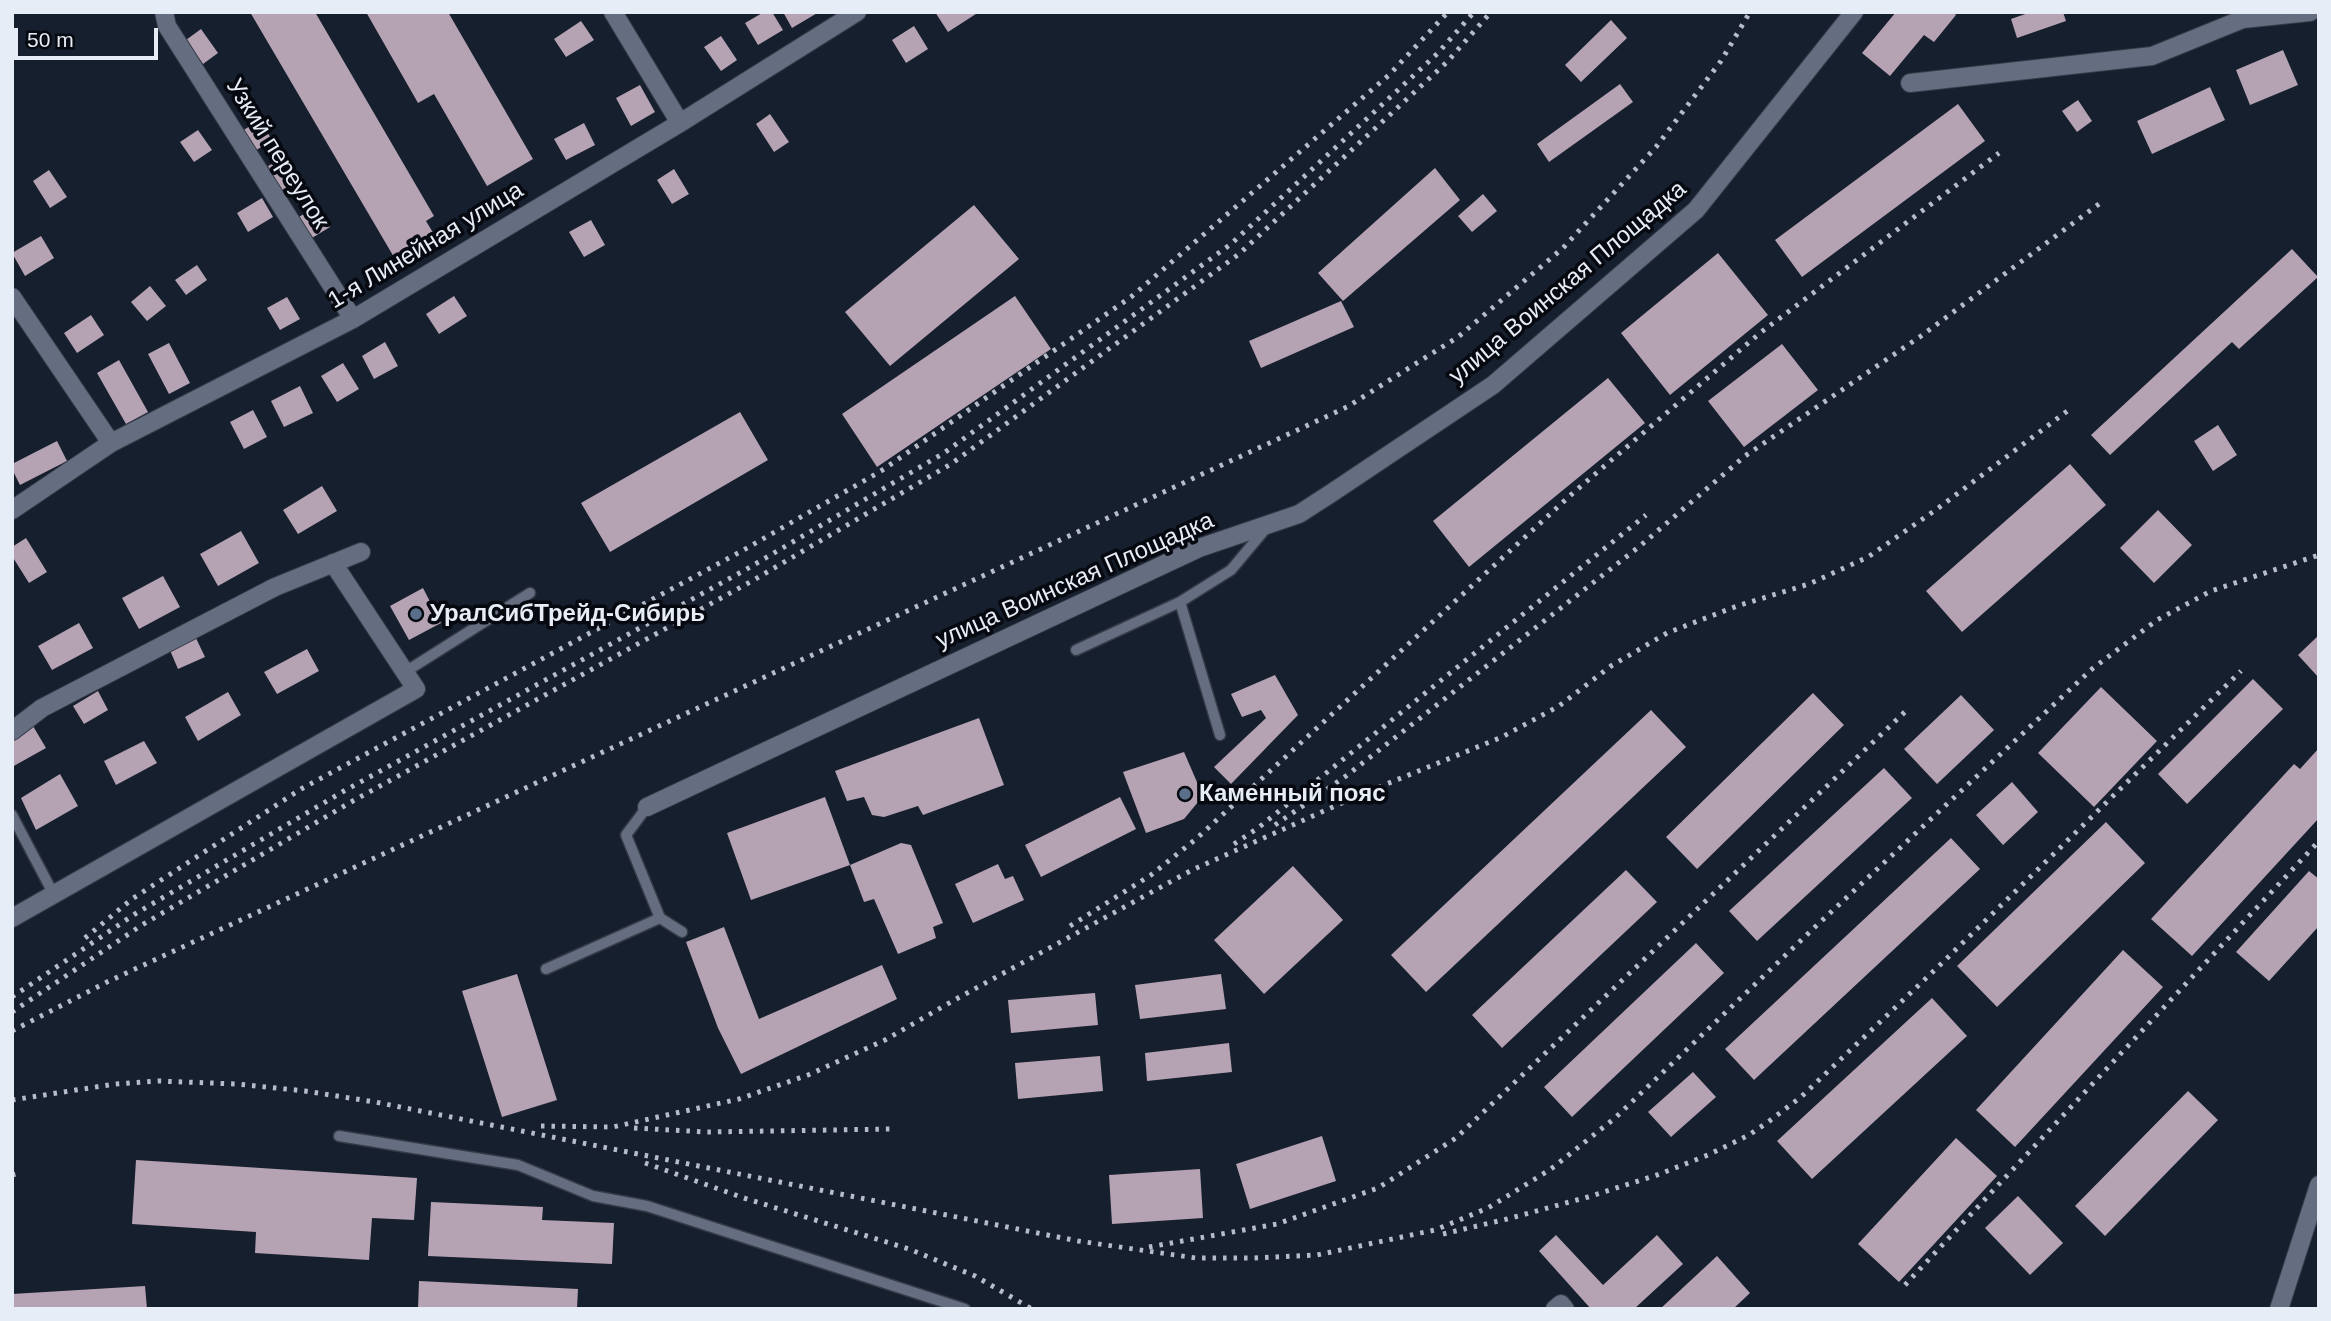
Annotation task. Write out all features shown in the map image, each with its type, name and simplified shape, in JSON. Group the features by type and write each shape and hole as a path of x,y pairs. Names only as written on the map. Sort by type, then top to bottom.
{"street":[{"name":"Узкий переулок","path":"164,12 167,26 353,319"},
{"path":"613,12 680,122"},
{"name":"1-я Линейная улица","path":"12,510 111,443 353,319 857,12"},
{"name":"улица Воинская Площадка","path":"647,807 1199,548 1269,525 1309,508 1493,385 1696,211 1854,12"},
{"path":"1910,83 2152,56 2243,19 2310,12"},
{"path":"12,297 111,443"},
{"path":"12,731 42,708 275,587 361,552"},
{"path":"12,918 416,689 333,564"},
{"path":"2279,1309 2319,1185"}],"lane":[{"path":"1076,650 1180,602 1231,570 1269,525"},
{"path":"405,672 530,593"},
{"path":"1180,602 1220,735"},
{"path":"647,807 626,835 660,918 682,932"},
{"path":"12,816 54,895"},
{"path":"546,969 660,918"},
{"path":"339,1136 518,1165 593,1196 647,1206 965,1309"}],"building":[{"path":"250,12 315,12 434,216 426,221 438,241 398,264"},
{"path":"366,12 448,12 533,159 487,186 434,94 418,103"},
{"path":"764,12 772,12 783,30 758,45 745,23"},
{"path":"783,12 819,12 792,28"},
{"path":"935,12 979,12 948,32"},
{"path":"1896,12 1953,12 1956,15 1934,42 1924,35 1890,76 1862,53"},
{"path":"2031,12 2063,12 2066,21 2017,38 2011,19"},
{"path":"1611,20 1627,38 1581,82 1565,65"},
{"path":"581,21 594,40 566,57 554,39"},
{"path":"914,26 928,49 906,63 892,40"},
{"path":"201,29 218,53 203,64 186,40"},
{"path":"721,36 737,60 721,71 704,47"},
{"path":"2283,50 2298,85 2250,105 2236,70"},
{"path":"1620,84 1633,102 1549,162 1537,144"},
{"path":"640,85 655,112 631,126 616,98"},
{"path":"2210,87 2225,120 2152,154 2137,121"},
{"path":"2078,100 2092,121 2077,132 2062,111"},
{"path":"1958,104 1985,141 1802,277 1775,240"},
{"path":"770,114 789,142 774,152 756,124"},
{"path":"260,120 272,140 255,151 242,131"},
{"path":"584,123 595,145 566,160 554,139"},
{"path":"198,130 212,150 194,162 180,142"},
{"path":"286,157 299,182 280,191 268,166"},
{"path":"1435,168 1460,200 1343,301 1318,273"},
{"path":"674,169 689,194 672,204 657,180"},
{"path":"49,170 67,197 50,208 33,181"},
{"path":"1483,194 1497,211 1472,232 1458,216"},
{"path":"262,198 273,217 248,232 237,213"},
{"path":"974,205 1019,259 890,366 845,312"},
{"path":"316,206 330,227 312,238 299,217"},
{"path":"591,220 605,245 584,257 569,232"},
{"path":"41,236 54,258 25,276 12,253"},
{"path":"2292,249 2318,277 2239,349 2232,342 2110,455 2091,435"},
{"path":"1718,253 1768,315 1670,395 1621,333"},
{"path":"197,265 207,280 186,295 175,280"},
{"path":"150,286 166,306 147,321 131,302"},
{"path":"454,296 467,316 439,334 426,314"},
{"path":"1015,296 1051,349 877,467 842,414"},
{"path":"287,297 300,319 280,330 267,308"},
{"path":"1341,301 1354,327 1261,368 1249,341"},
{"path":"91,315 104,335 77,353 64,333"},
{"path":"385,342 398,366 374,379 362,356"},
{"path":"169,343 190,383 169,394 148,354"},
{"path":"1782,344 1818,390 1744,447 1708,401"},
{"path":"119,360 148,412 126,424 97,373"},
{"path":"343,363 359,389 337,402 321,376"},
{"path":"1608,378 1645,423 1469,567 1433,521"},
{"path":"300,386 313,413 284,427 271,401"},
{"path":"253,410 267,437 244,449 230,422"},
{"path":"740,412 768,460 610,552 581,503"},
{"path":"2218,425 2237,455 2213,471 2194,441"},
{"path":"57,441 67,461 20,485 12,464"},
{"path":"2070,464 2106,505 1962,632 1926,591"},
{"path":"322,486 337,511 298,534 283,510"},
{"path":"2158,510 2192,545 2154,583 2120,548"},
{"path":"241,531 259,563 218,586 200,554"},
{"path":"26,538 47,572 29,583 12,556 12,547"},
{"path":"163,576 180,607 139,629 122,598"},
{"name":"УралСибТрейд-Сибирь","path":"423,588 441,623 409,640 390,606"},
{"path":"79,623 93,648 52,670 38,646"},
{"path":"2319,635 2319,678 2298,655"},
{"path":"195,636 205,657 178,669 169,648"},
{"path":"307,649 319,671 277,694 264,672"},
{"path":"1275,675 1298,715 1231,784 1214,767 1266,718 1261,710 1242,717 1231,694"},
{"path":"2253,679 2283,709 2187,804 2158,774"},
{"path":"2101,687 2157,741 2094,807 2038,753"},
{"path":"98,691 108,710 84,724 73,706"},
{"path":"228,692 241,715 198,741 185,717"},
{"path":"1813,693 1844,725 1697,869 1666,837"},
{"path":"1961,695 1994,730 1937,784 1904,749"},
{"path":"1651,710 1686,747 1426,992 1391,955"},
{"path":"979,718 1004,785 923,815 918,806 884,817 872,815 864,797 847,801 835,771"},
{"path":"33,726 46,748 12,767 12,738"},
{"path":"144,741 157,763 116,785 104,761"},
{"path":"2319,748 2319,818 2192,956 2151,919 2294,764 2300,769"},
{"path":"1184,752 1203,796 1184,819 1146,833 1123,772"},
{"path":"1884,768 1912,798 1757,941 1729,911"},
{"path":"60,774 78,806 36,830 21,798"},
{"path":"2012,782 2038,812 2003,845 1976,815"},
{"path":"825,797 850,865 751,900 727,833"},
{"path":"1120,797 1136,829 1041,877 1025,845"},
{"path":"2106,822 2145,863 1997,1007 1957,966"},
{"path":"1951,838 1980,869 1754,1080 1725,1049"},
{"path":"901,843 911,845 943,923 933,927 936,938 898,954 874,899 864,902 850,865"},
{"path":"998,864 1005,879 1013,876 1024,900 973,923 955,884"},
{"path":"1293,866 1343,920 1264,994 1214,940"},
{"path":"1626,870 1657,902 1502,1048 1472,1015"},
{"path":"2309,871 2319,879 2319,926 2269,981 2236,952"},
{"path":"724,927 759,1019 882,965 897,999 741,1074 718,1028 686,942"},
{"path":"1696,943 1724,973 1572,1117 1544,1087"},
{"path":"2123,950 2163,987 2015,1147 1976,1110"},
{"path":"517,974 557,1100 502,1117 462,991"},
{"path":"1221,974 1226,1009 1140,1019 1135,985"},
{"path":"1095,993 1098,1025 1011,1033 1008,1000"},
{"path":"1932,998 1967,1036 1812,1179 1777,1141"},
{"path":"1229,1043 1232,1072 1147,1081 1145,1053"},
{"path":"1100,1056 1103,1091 1018,1099 1015,1063"},
{"path":"1693,1072 1716,1097 1671,1137 1648,1112"},
{"path":"2188,1091 2218,1120 2105,1236 2075,1206"},
{"path":"1322,1136 1336,1181 1250,1209 1236,1164"},
{"path":"1956,1138 1997,1176 1899,1282 1858,1244"},
{"path":"136,1160 417,1178 414,1220 372,1218 369,1260 255,1253 256,1232 132,1224"},
{"path":"1200,1169 1203,1218 1112,1224 1109,1175"},
{"path":"2018,1196 2063,1243 2030,1275 1985,1228"},
{"path":"431,1202 543,1207 542,1220 614,1223 612,1264 428,1256"},
{"path":"1556,1235 1603,1285 1657,1235 1683,1264 1634,1309 1591,1309 1539,1251"},
{"path":"1717,1256 1750,1293 1733,1309 1660,1309"},
{"path":"419,1281 578,1289 577,1309 418,1309"},
{"path":"145,1286 147,1309 12,1309 12,1294"}],"railway":[{"path":"85,938 132,899 301,789 740,552 881,471 1131,297 1389,75 1448,12"},
{"path":"12,997 135,914 344,791 745,570 944,453 1231,244 1438,53 1474,12"},
{"path":"12,1012 142,925 351,802 752,581 951,464 1239,254 1447,62 1491,12"},
{"path":"12,1031 107,982 1347,407 1458,337 1563,248 1656,147 1721,61 1750,12"},
{"path":"1070,926 1151,875 1196,839 1573,493 1760,333 1999,153"},
{"path":"1275,825 1346,776 1640,546 1745,456 1921,336 2103,201"},
{"path":"541,1126 613,1127 739,1099 808,1075 885,1040 1192,870 1362,794 1502,737 1559,706 1611,666 1667,633 1737,606 1809,584 1868,557 2070,409"},
{"path":"1234,844 1258,828 1646,515"},
{"path":"12,1100 115,1084 158,1081 237,1084 305,1091 375,1102 1078,1241 1196,1258 1317,1255 1435,1230 1488,1208 1551,1169 1615,1118 2092,669 2157,620 2211,591 2319,555"},
{"path":"1443,1234 1588,1197 1657,1175 1708,1155 1749,1135 1768,1122 1801,1097 1940,965 2241,671"},
{"path":"1149,1247 1277,1224 1378,1188 1456,1138 1908,709"},
{"path":"1905,1285 2319,841"},
{"path":"634,1128 707,1132 893,1129"},
{"path":"645,1163 744,1198 909,1249 975,1276 1032,1309"},
{"path":"12,1175 16,1174"}],"place":[{"name":"УралСибТрейд-Сибирь","path":"416,614"},
{"name":"Каменный пояс","path":"1185,794"}]}
